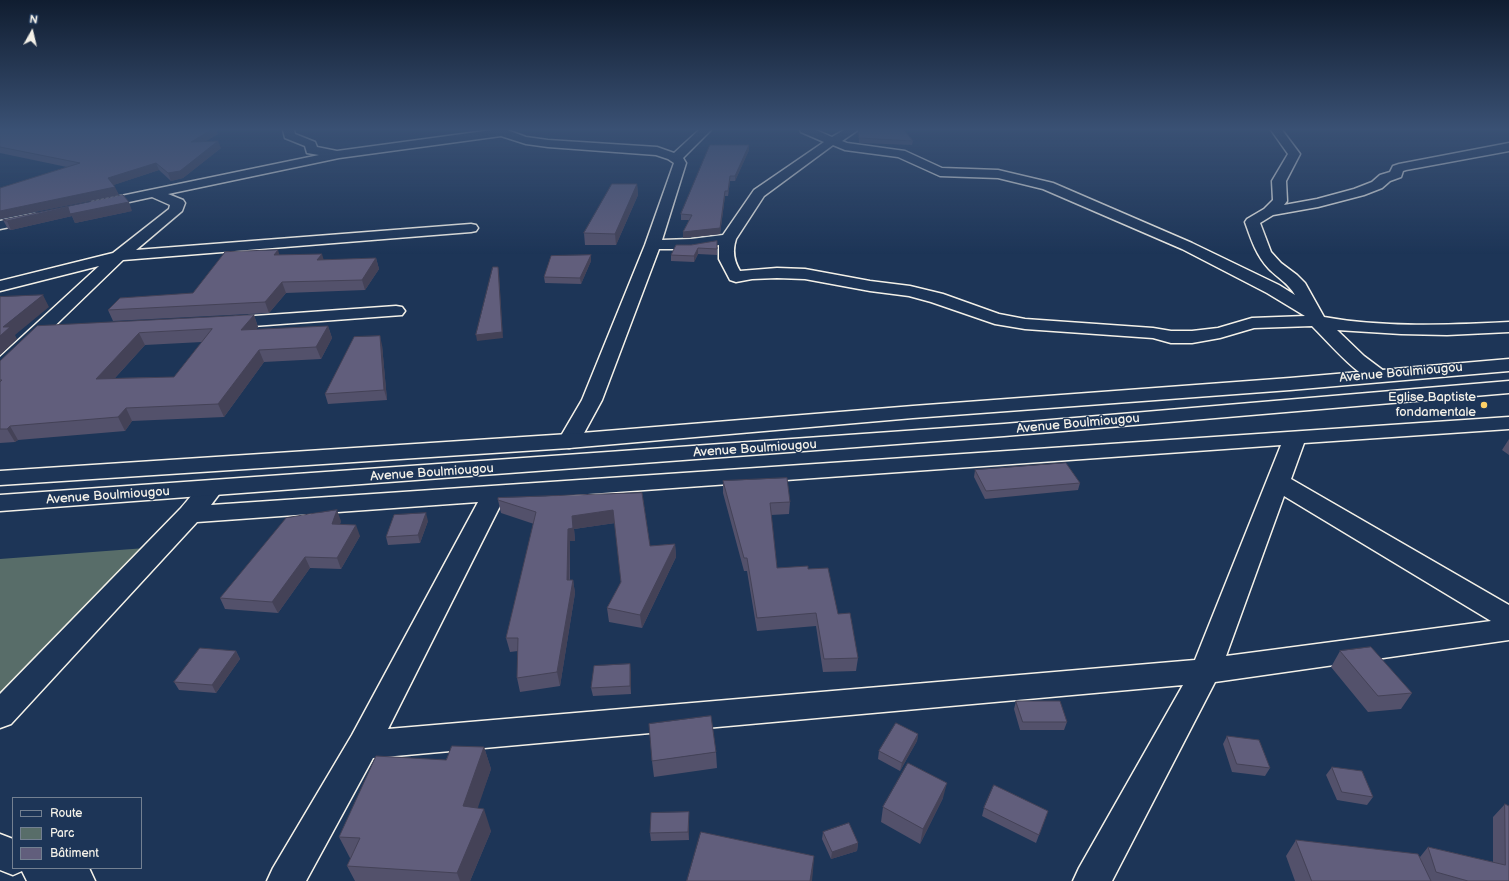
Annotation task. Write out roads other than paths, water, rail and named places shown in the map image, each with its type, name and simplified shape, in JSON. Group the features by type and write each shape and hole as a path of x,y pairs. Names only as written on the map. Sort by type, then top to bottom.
{"main road":[{"path":"84,208 259,171"},
{"path":"570,441 592,400 653,245 678,171"},
{"path":"790,171 759,193 728,239 726,245 727,264 736,277 752,274 777,273 833,278 870,286 910,291 936,298 994,319 1025,324 1153,333 1171,337 1192,337 1220,333 1252,323 1314,316 1339,325 1401,329 1447,330 1509,327"},
{"path":"938,171 1009,176 1048,186 1187,246 1273,289 1314,316 1357,360 1377,375"},
{"path":"1284,171 1279,181 1280,201 1268,212 1252,222 1264,253 1275,266 1291,278 1299,287 1314,316"},
{"path":"1268,212 1318,203 1359,192 1376,185 1385,178 1396,174 1397,171"},
{"path":"0,368 119,256 178,207 178,203 175,200 153,194"},
{"path":"0,225 46,215"},
{"path":"0,286 119,256 471,228"},
{"path":"653,245 691,244 728,239"},
{"path":"208,324 396,311"},
{"path":"41,331 64,330"},
{"name":"Avenue Boulmiougou","path":"0,478 570,441 1290,384 1377,375 1509,365"},
{"name":"Avenue Boulmiougou","path":"0,503 211,489 1004,430 1509,387"},
{"path":"190,514 1509,423"},
{"path":"1092,881 1206,671 1296,437"},
{"path":"1278,482 1509,618"},
{"path":"0,715 190,514 211,489"},
{"path":"286,881 363,745 495,492"},
{"path":"363,745 1206,671 1509,629"},
{"path":"0,852 12,857"},
{"path":"42,869 76,881"}],"place":[{"name":"Eglise Baptiste fondamentale","path":"1484,405"}]}
